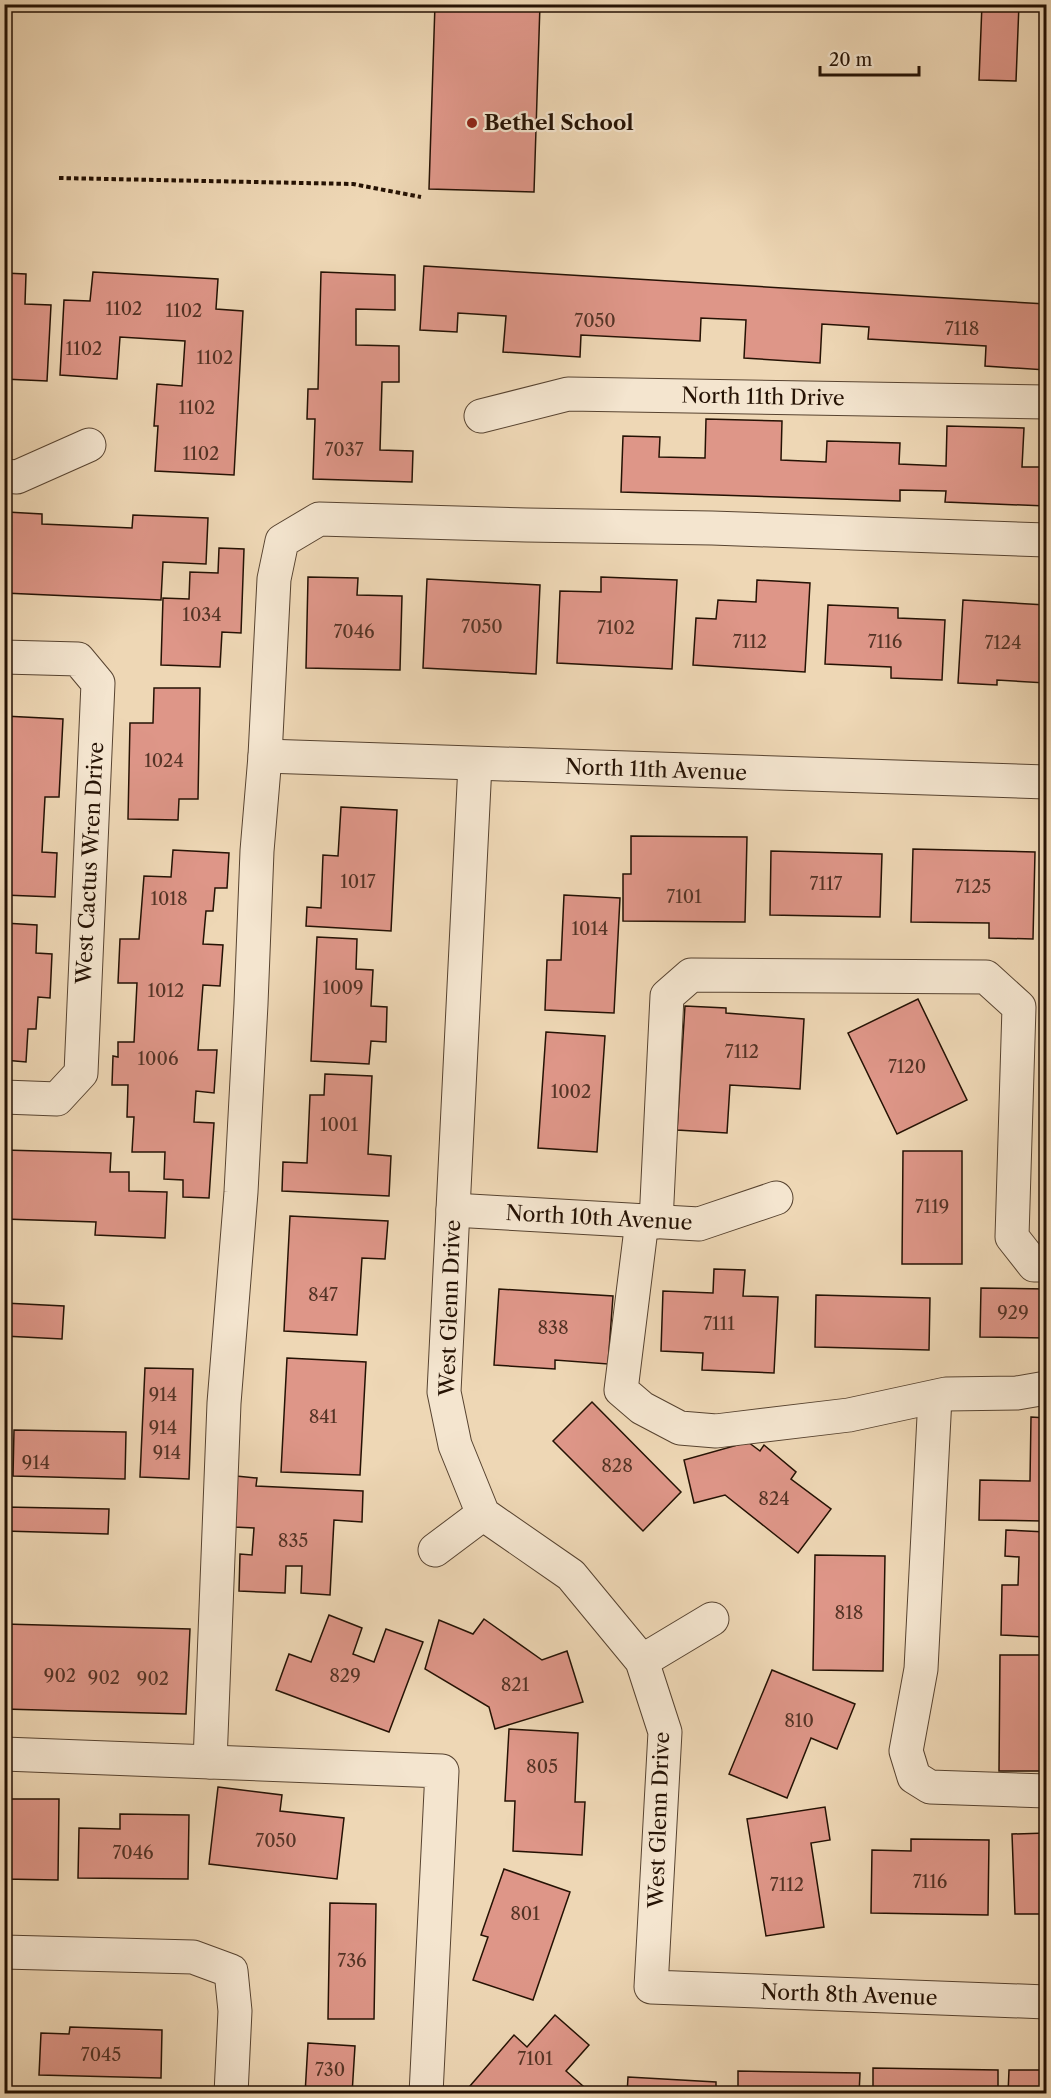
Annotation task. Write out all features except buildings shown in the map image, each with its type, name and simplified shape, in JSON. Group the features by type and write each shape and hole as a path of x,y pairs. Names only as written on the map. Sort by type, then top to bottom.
{"street":[{"name":"North 11th Drive","path":"482,416 568,394 1047,402"},
{"path":"4,476 17,477 89,446"},
{"path":"210,1762 224,1403 242,1180 257,851 266,756 274,579 282,541 319,519 712,528 1047,540"},
{"name":"West Cactus Wren Drive","path":"4,657 78,659 98,683 81,1073 57,1099 4,1098"},
{"name":"North 11th Avenue","path":"266,756 1047,782"},
{"name":"West Glenn Drive","path":"475,764 444,1392 455,1445 483,1514 571,1575 642,1661 665,1732 651,1987"},
{"path":"1047,1265 1035,1264 1012,1237 1019,1007 986,977 691,975 668,996 649,1222 621,1390 642,1408 680,1428 717,1431 849,1415 946,1394 1017,1393 1047,1388"},
{"name":"North 10th Avenue","path":"453,1210 699,1224 776,1198"},
{"path":"935,1397 921,1668 906,1751 914,1777 930,1787 1047,1791"},
{"path":"435,1551 483,1514"},
{"path":"642,1661 712,1619"},
{"path":"4,1754 442,1771 426,2094"},
{"path":"4,1952 193,1957 231,1971 235,2011 231,2094"},
{"name":"North 8th Avenue","path":"651,1987 1047,2002"}],"path":[{"path":"59,178 353,184 421,197"}],"place":[{"name":"Bethel School","path":"472,123"}]}
